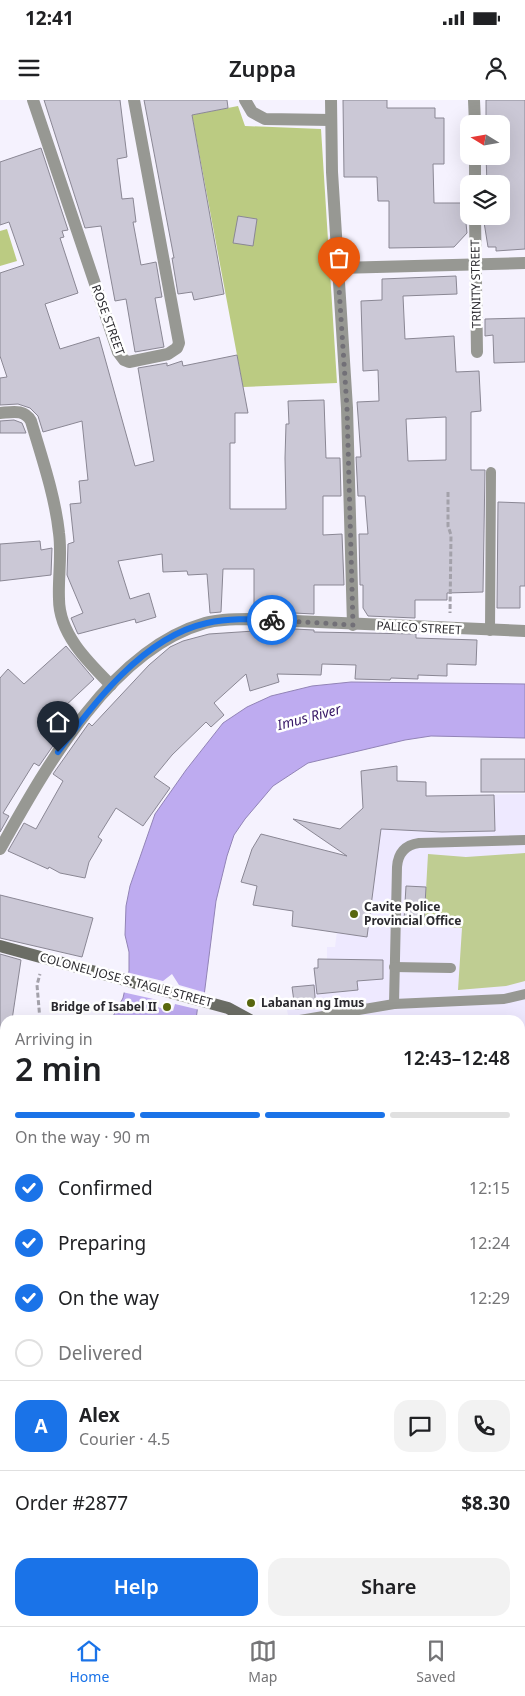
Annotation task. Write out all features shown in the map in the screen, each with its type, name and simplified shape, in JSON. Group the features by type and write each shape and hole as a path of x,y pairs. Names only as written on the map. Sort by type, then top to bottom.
{"main road":[{"name":"COLONEL JOSE S. TAGLE STREET","path":"0,946 228,1008 241,1015"}],"street":[{"name":"ROSE STREET","path":"33,100 118,352 124,360 129,362 168,354 177,348 179,343 134,100"},
{"path":"245,100 252,112 265,119 331,120"},
{"path":"331,100 338,268 347,408 353,625"},
{"path":"474,100 475,115"},
{"name":"TRINITY STREET","path":"475,225 477,352"},
{"path":"338,268 525,263"},
{"path":"0,413 20,412 27,415 31,421 55,509 59,534 59,601 61,615 69,636 111,685"},
{"name":"PALICO STREET","path":"0,849 58,752 87,712 111,685 139,660 165,641 206,623 250,619 490,631 525,631"}],"lane":[{"path":"490,631 491,472"},
{"path":"394,1004 396,867 403,850 407,846 419,843 525,840"},
{"path":"394,967 451,968"},
{"path":"329,1015 394,1004 504,999 523,996"}],"path":[{"path":"448,492 448,526 451,535 450,618"},
{"path":"40,1015 37,985 44,958"}],"shaded area":[{"path":"408,781 426,782 426,796 525,794 525,1015 288,1015 287,1010 295,1009 292,987 315,984 314,968 318,967 318,959 327,959 327,947 335,947 352,818 382,821 408,796"}],"green space":[{"path":"238,106 245,126 321,129 337,383 243,387 192,115"},
{"path":"7,229 17,261 0,266 0,231"},
{"path":"525,853 525,981 506,986 458,990 462,928 424,925 428,854 466,857"}],"water":[{"name":"Imus River","path":"351,682 525,684 525,738 431,736 405,740 308,763 273,786 234,835 216,901 203,1004 198,1004 197,1015 114,1015 123,998 129,971 129,952 125,935 126,906 130,886 155,814 186,770 223,723 247,707 271,696 312,686"}],"pier":[{"path":"126,972 163,981 172,974 179,985 207,993 205,1006 201,1007 200,1010 175,1004 173,1011 157,1007 158,1000 122,992"}],"building":[{"path":"44,100 120,100 127,157 117,159 122,199 133,198 136,222 133,222 141,265 156,262 162,297 155,298 164,347 135,352 126,299 115,301 101,226 85,228"},
{"path":"144,100 227,100 228,108 192,115 224,294 194,300 192,292 178,294 172,258 174,258"},
{"path":"343,100 387,100 387,108 435,108 435,118 444,118 444,164 433,164 434,203 460,203 460,225 466,225 467,233 454,247 389,248 389,201 378,201 377,177 344,177"},
{"path":"486,100 525,100 525,249 496,251 496,247 488,247 484,225 510,225 510,175 487,175 486,165 510,165 510,115 486,115"},
{"path":"41,148 68,230 62,231 64,237 60,238 78,293 45,304 60,349 99,337 135,466 154,461 138,368 167,363 167,366 182,361 183,366 237,355 248,413 235,413 235,443 230,443 230,509 286,509 285,458 286,424 289,424 288,401 324,400 326,458 340,458 341,496 323,496 323,535 342,534 344,585 314,585 314,614 254,611 254,569 223,569 221,612 210,613 207,574 188,575 187,571 163,572 162,554 118,561 130,599 149,593 156,617 136,623 135,619 78,634 71,618 83,613 67,575 68,544 74,542 70,504 81,503 79,481 88,480 82,421 43,432 38,416 30,408 18,404 0,405 0,378 7,377 0,356 0,273 24,265 9,222 0,225 0,162"},
{"path":"238,216 257,219 253,246 233,243"},
{"path":"456,276 457,294 403,296 405,339 454,336 456,372 479,371 481,411 471,412 471,470 485,470 483,592 447,593 447,600 415,600 415,618 368,616 363,608 363,585 360,585 359,534 368,534 365,496 358,496 356,457 361,457 357,402 379,401 378,370 363,371 361,301 382,300 382,279","holes":["446,417 446,460 408,461 406,419"]},
{"path":"525,318 525,362 494,363 493,335 485,336 485,319"},
{"path":"14,420 22,423 26,433 0,433 0,421"},
{"path":"498,502 525,503 525,586 520,586 520,608 497,608"},
{"path":"40,541 41,550 52,548 51,575 0,581 0,544"},
{"path":"254,627 314,630 314,632 416,634 416,638 477,640 476,665 447,664 447,676 418,675 418,679 391,678 390,680 355,679 356,665 322,664 321,675 277,674 279,682 250,691 246,674 214,703 224,715 211,727 206,722 172,755 154,777 170,788 143,826 116,808 98,837 102,840 89,862 85,878 60,873 49,867 48,869 8,851 24,823 36,829 63,781 53,774 89,723 92,726 149,665 170,647 183,641 209,634 254,631"},
{"path":"66,646 94,679 64,707 75,714 39,766 34,763 3,813 9,816 0,832 0,678 8,669 24,684"},
{"path":"481,759 525,759 525,792 481,792"},
{"path":"397,766 397,781 426,782 426,796 494,795 495,831 442,832 381,829 367,937 292,926 293,911 253,905 257,886 241,882 252,849 261,834 347,856 293,819 340,829 363,808 361,771"},
{"path":"406,886 426,887 424,922 404,920"},
{"path":"0,895 93,918 82,957 0,938"},
{"path":"0,954 21,960 13,1015 0,1015"},
{"path":"318,959 383,960 383,979 357,981 358,990 317,994 314,968 318,968"},
{"path":"314,985 316,1008 295,1009 292,987"}],"way so far":[{"path":"272,620 353,625 347,408 339,288"}],"place":[{"name":"Cavite Police Provincial Office","path":"354,914"},
{"name":"Labanan ng Imus","path":"251,1003"},
{"name":"Bridge of Isabel II","path":"167,1007"}],"route":[{"path":"58,752 87,712 114,683 139,660 165,641 190,628 206,623 222,620 272,620"}]}
